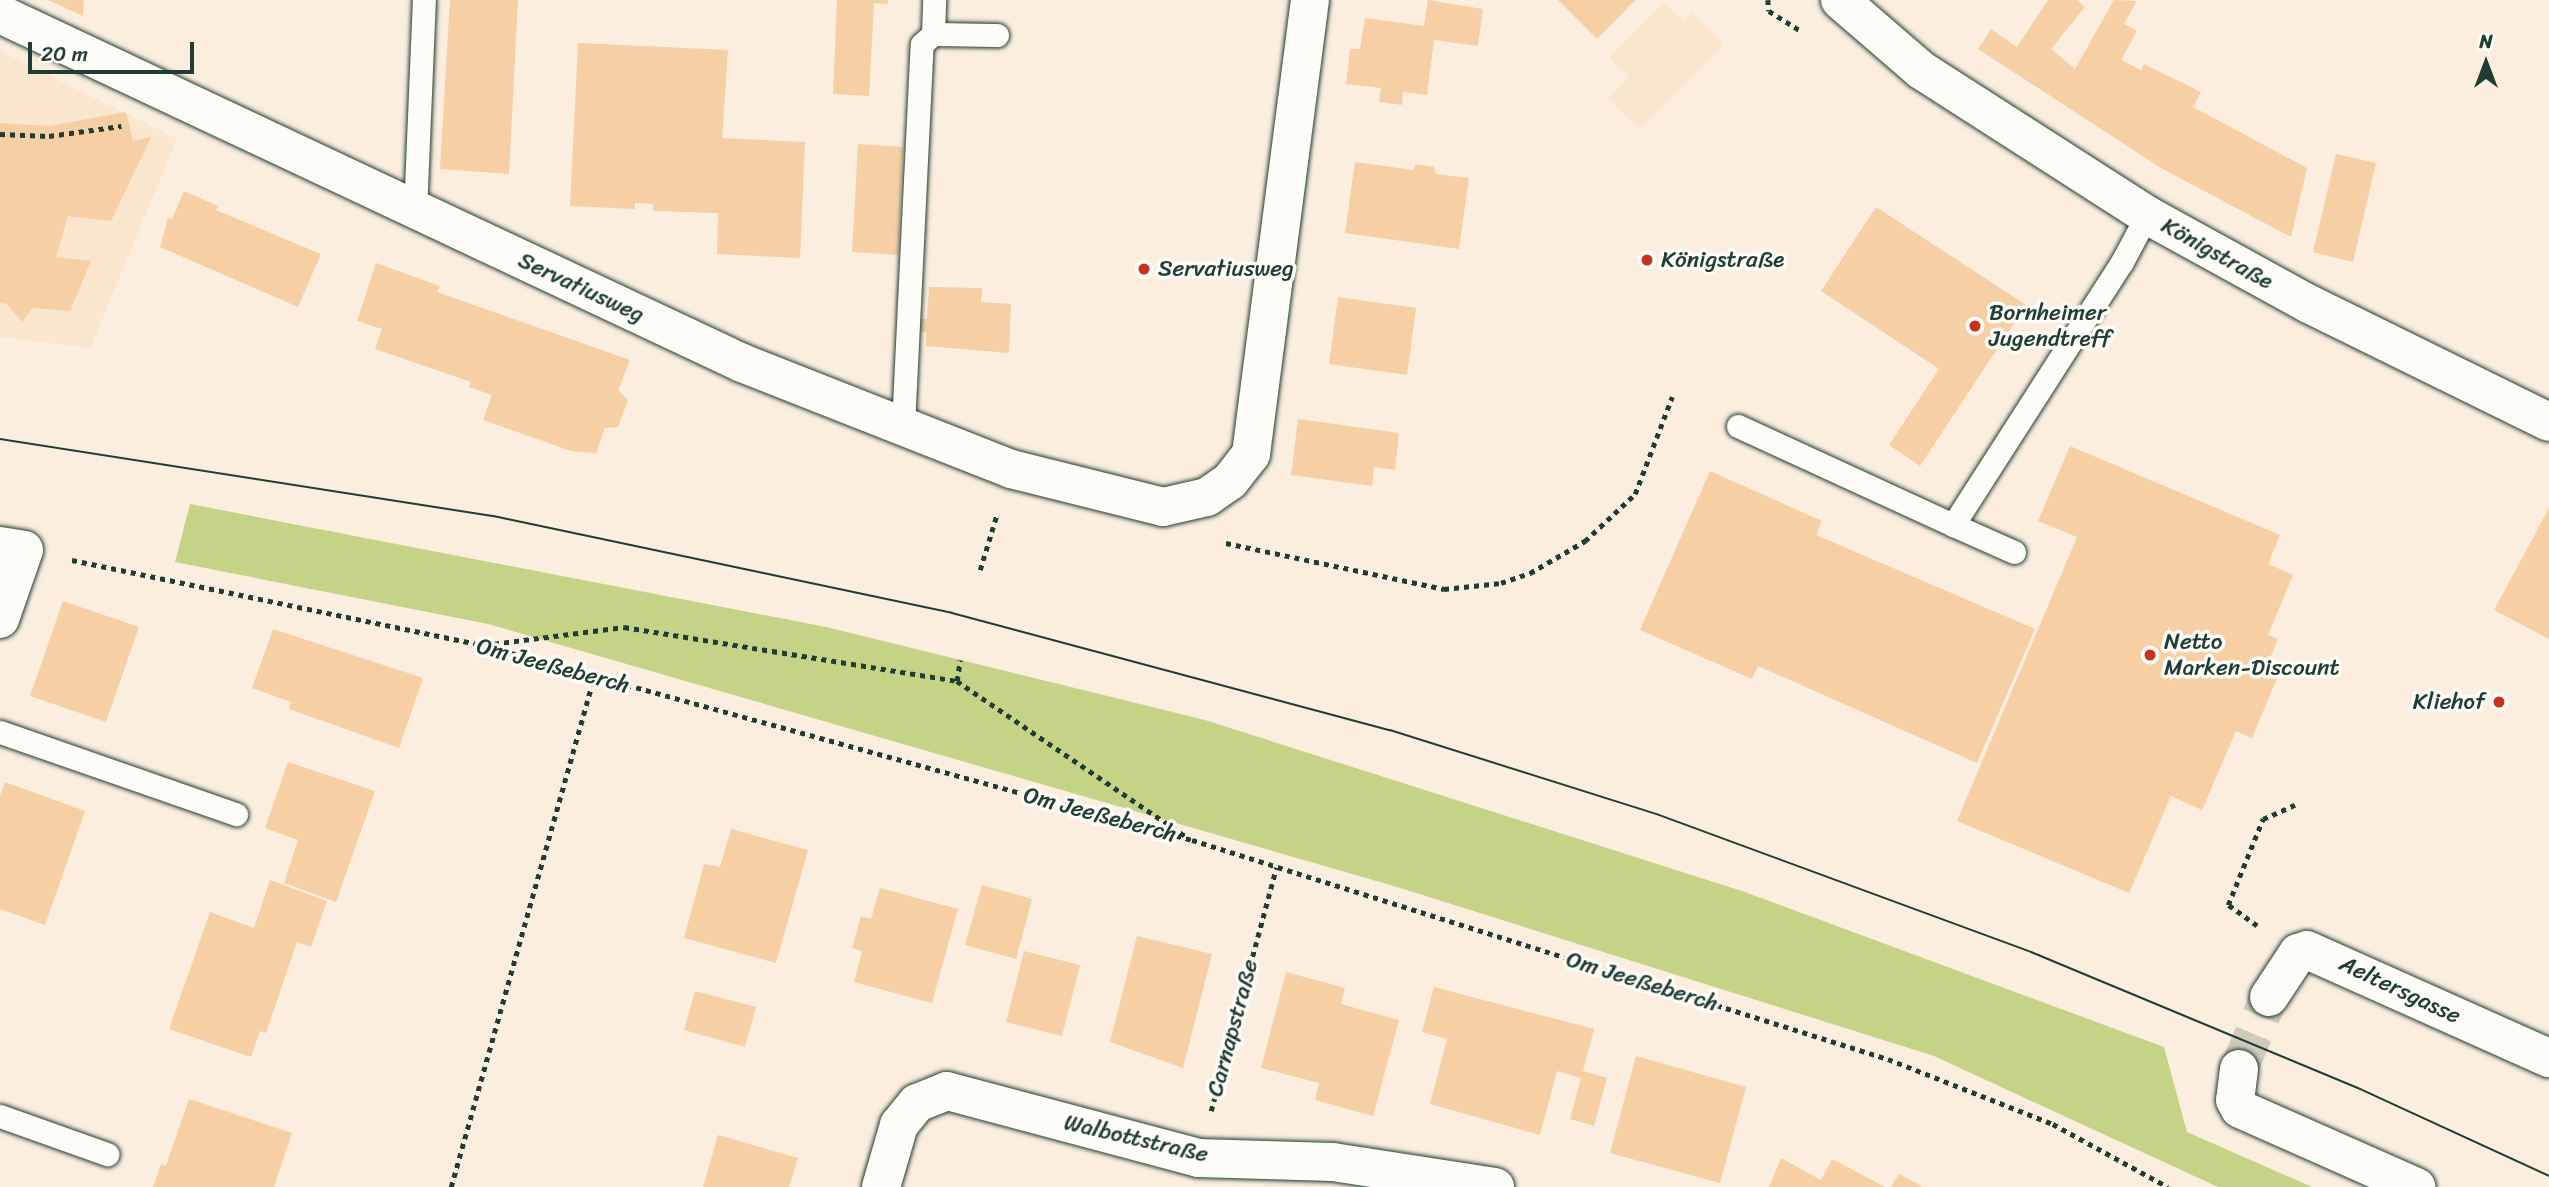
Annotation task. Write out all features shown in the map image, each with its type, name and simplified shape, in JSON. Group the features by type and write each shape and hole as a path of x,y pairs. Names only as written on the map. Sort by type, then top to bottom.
{"street":[{"name":"Servatiusweg","path":"0,14 415,212 742,363 1012,469 1163,507 1206,497 1230,481 1251,454 1310,0"},
{"name":"Königstraße","path":"1840,0 1921,70 2147,215 2309,304 2549,422"},
{"path":"0,619 12,548"},
{"name":"Aeltersgasse","path":"2269,997 2298,953 2307,950 2549,1058"},
{"path":"2239,1069 2235,1100 2240,1109 2416,1187"},
{"name":"Walbottstraße","path":"880,1187 899,1125 918,1103 947,1091 1194,1173 1334,1162 1495,1187"}],"lane":[{"path":"415,212 424,0"},
{"path":"933,34 934,0"},
{"path":"903,426 922,51 925,39 933,34 997,35"},
{"path":"1953,525 2122,262 2147,215"},
{"path":"1738,425 2014,552"},
{"path":"0,732 236,814"},
{"path":"0,1116 107,1154"}],"path":[{"path":"0,134 49,136 129,125"},
{"path":"1163,507 1181,533 1375,577 1444,589 1502,583 1530,573 1586,541 1635,494 1672,397"},
{"path":"980,570 1012,469"},
{"name":"Om Jeeßeberch","path":"12,548 482,645 1192,841 1888,1059 2053,1124 2168,1187"},
{"path":"482,645 624,626 957,681 1192,841"},
{"path":"957,681 960,660"},
{"path":"451,1187 594,677"},
{"path":"2231,897 2263,819 2295,805"},
{"name":"Carnapstraße","path":"1194,1173 1276,868"}],"shaded area":[{"path":"1664,2 1683,21 1692,12 1724,45 1640,129 1608,98 1629,77 1609,58"},
{"path":"0,51 177,139 90,348 0,337"}],"green space":[{"path":"190,504 826,627 1205,720 1745,892 2164,1047 2187,1132 2312,1187 2218,1187 1934,1056 1397,887 488,624 175,562"}],"building":[{"path":"48,0 84,0 83,16"},
{"path":"450,0 518,0 509,174 440,169"},
{"path":"837,0 888,0 888,4 874,3 869,96 833,94"},
{"path":"1428,0 1483,9 1478,46 1434,40 1427,95 1403,92 1402,105 1379,102 1381,88 1346,84 1350,49 1360,49 1365,18 1424,26"},
{"path":"1558,0 1635,0 1597,39"},
{"path":"2048,0 2077,0 2085,7 2051,49 2075,69 2114,0 2137,1 2124,24 2137,31 2121,60 2141,70 2144,64 2201,92 2193,107 2307,168 2291,237 2161,168 1978,49 1991,29 2017,47"},
{"path":"578,43 728,50 722,138 805,142 800,258 717,254 718,213 653,211 653,204 635,203 635,209 570,206"},
{"path":"126,112 133,141 151,137 111,221 68,216 56,257 91,261 70,311 33,308 22,322 7,304 0,303 0,123 49,126"},
{"path":"858,144 903,147 898,255 852,252"},
{"path":"2336,154 2376,163 2353,262 2313,252"},
{"path":"1355,162 1413,170 1416,164 1434,167 1436,174 1469,178 1459,249 1345,233"},
{"path":"184,191 218,206 216,210 321,254 298,307 160,247 168,218 172,219"},
{"path":"1876,207 2026,305 1920,466 1889,445 1939,369 1821,291"},
{"path":"376,263 440,286 437,292 630,360 618,390 628,400 618,427 605,428 596,453 571,451 483,420 492,395 469,387 471,382 375,349 382,329 357,321"},
{"path":"929,287 982,288 981,302 1011,304 1009,353 926,346 926,332 918,331 919,319 927,319"},
{"path":"1338,297 1416,308 1407,375 1329,364"},
{"path":"1298,419 1399,433 1395,470 1374,467 1372,486 1291,475"},
{"name":"Netto Marken-Discount","path":"2070,446 2280,535 2268,564 2293,575 2268,635 2278,639 2265,670 2278,676 2252,738 2236,731 2202,810 2171,796 2129,893 1957,821 2077,537 2038,521"},
{"path":"1710,471 1822,521 1816,535 2035,629 1977,763 1758,666 1752,679 1640,630"},
{"path":"2549,508 2549,639 2494,610"},
{"path":"63,601 139,627 106,722 30,696"},
{"path":"273,629 423,678 399,748 289,709 291,702 252,688"},
{"path":"288,762 375,791 336,902 284,883 298,840 265,828"},
{"path":"5,782 85,811 45,925 0,909 0,796"},
{"path":"731,829 808,850 776,963 684,938 704,864 720,867"},
{"path":"270,880 327,901 311,947 297,942 266,1033 260,1031 251,1057 169,1029 210,912 254,928"},
{"path":"982,885 1032,899 1016,959 965,945"},
{"path":"880,888 958,909 932,1003 854,982 862,951 852,948 861,916 871,919"},
{"path":"1137,936 1212,954 1183,1068 1110,1042"},
{"path":"1024,951 1080,965 1062,1036 1006,1022"},
{"path":"1286,972 1345,988 1341,1004 1399,1020 1373,1116 1315,1100 1319,1083 1261,1068"},
{"path":"1434,987 1594,1029 1583,1071 1607,1078 1594,1126 1570,1119 1581,1078 1557,1071 1540,1135 1430,1104 1447,1039 1422,1032"},
{"path":"695,991 756,1007 745,1047 684,1030"},
{"path":"1636,1056 1746,1087 1720,1183 1610,1153"},
{"path":"189,1099 292,1133 274,1187 153,1187 161,1164 166,1166"},
{"path":"718,1135 798,1158 789,1187 703,1187"},
{"path":"1781,1158 1821,1180 1832,1159 1885,1187 1769,1187"},
{"path":"1899,1174 1923,1187 1891,1187"}],"tunnel":[{"path":"2239,1069 2269,997"}],"tram line":[{"path":"0,439 493,516 952,613 1390,730 1659,815 2031,952 2358,1088 2549,1176"}],"place":[{"name":"Königstraße","path":"1647,260"},
{"name":"Servatiusweg","path":"1144,269"},
{"name":"Bornheimer Jugendtreff","path":"1975,326"},
{"name":"Netto Marken-Discount","path":"2150,655"},
{"name":"Kliehof","path":"2499,702"}]}
